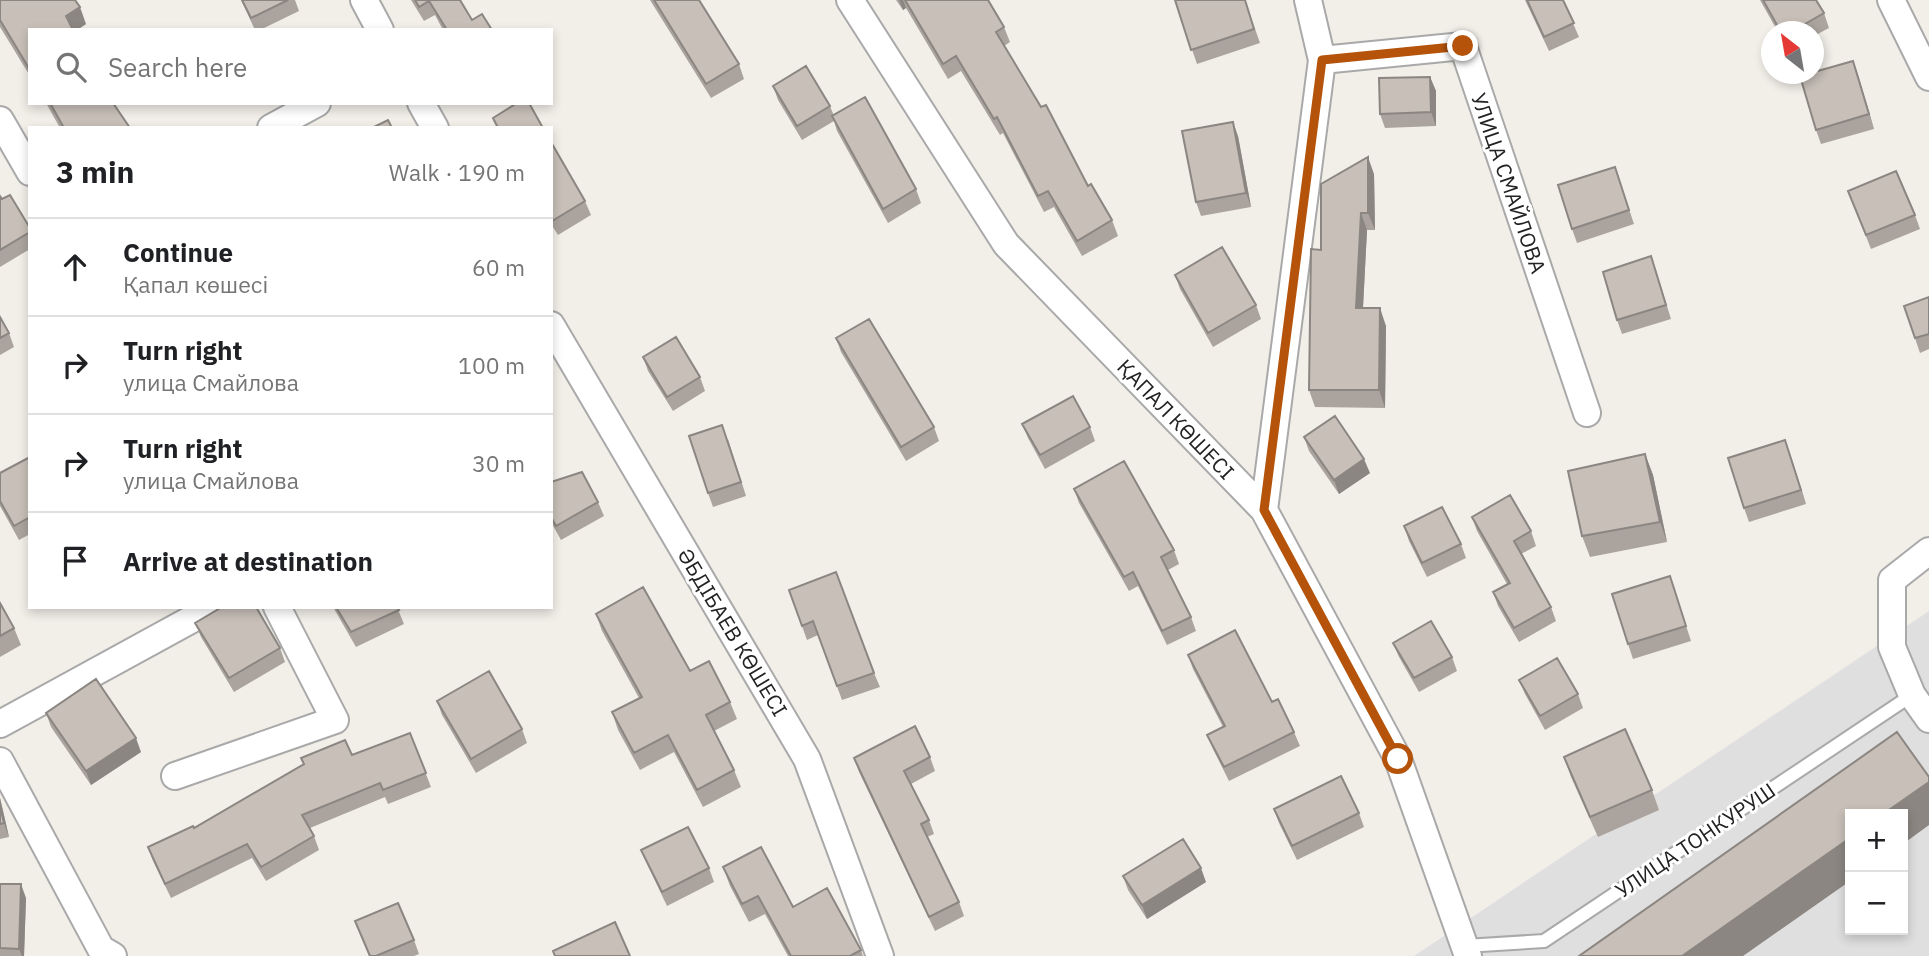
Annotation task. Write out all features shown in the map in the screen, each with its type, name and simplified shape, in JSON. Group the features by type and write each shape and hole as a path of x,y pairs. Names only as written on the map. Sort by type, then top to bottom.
{"street":[{"path":"364,0 379,28"},
{"name":"ҚАПАЛ КӨШЕСІ","path":"850,0 1006,244 1264,510 1398,759 1466,951"},
{"path":"1264,510 1322,60 1308,0"},
{"path":"1891,0 1929,77"},
{"name":"УЛИЦА СМАЙЛОВА","path":"1322,60 1463,46 1587,413"},
{"path":"275,126 313,105"},
{"path":"422,105 434,126"},
{"path":"0,120 28,169"},
{"name":"ӘБДІБАЕВ КӨШЕСІ","path":"553,328 807,759 880,956"},
{"path":"1929,551 1892,580 1892,647 1912,695 1929,719"},
{"path":"0,724 210,609"},
{"path":"175,776 335,720 278,609"},
{"path":"0,761 101,948 113,956"}],"lane":[{"name":"УЛИЦА ТОНКУРУШ","path":"1466,951 1544,941 1912,695"}],"shaded area":[{"path":"1929,611 1929,956 1414,956"}],"building":[{"path":"0,0 75,0 80,7 66,16 72,28 28,28 28,67 0,20"},
{"path":"242,0 288,0 251,18"},
{"path":"415,0 460,0 472,20 482,14 491,28 446,28 429,1 419,7"},
{"path":"654,0 699,0 739,64 706,84"},
{"path":"905,0 988,0 1004,27 996,32 1041,107 1046,105 1088,186 1091,184 1112,220 1077,241 1048,191 1038,196 997,117 994,119 956,56 943,64"},
{"path":"1175,0 1245,0 1254,29 1191,50"},
{"path":"1527,0 1563,0 1574,23 1544,37"},
{"path":"1763,0 1816,0 1824,13 1810,21 1775,21"},
{"path":"1853,61 1869,114 1816,130 1802,84 1824,84 1824,69"},
{"path":"806,66 830,106 797,126 773,86"},
{"path":"1430,77 1431,112 1380,114 1379,78"},
{"path":"865,97 916,189 883,209 832,116"},
{"path":"51,105 114,105 129,126 63,126"},
{"path":"514,105 530,105 542,126 497,126 493,118"},
{"path":"388,120 391,126 376,126"},
{"path":"1233,122 1246,193 1196,202 1182,131"},
{"path":"553,145 585,201 553,220"},
{"path":"1368,157 1368,213 1361,213 1356,308 1380,308 1379,390 1309,390 1311,249 1321,250 1321,184"},
{"path":"1615,167 1629,210 1572,229 1558,185"},
{"path":"1896,171 1915,215 1866,235 1848,191"},
{"path":"10,195 28,225 28,233 0,250 0,196 2,199"},
{"path":"1222,247 1256,305 1208,333 1175,275"},
{"path":"1651,256 1666,305 1617,320 1603,272"},
{"path":"1929,297 1929,334 1915,338 1904,306"},
{"path":"0,317 9,333 0,338"},
{"path":"869,319 934,427 901,447 836,338"},
{"path":"676,337 700,377 667,397 643,357"},
{"path":"1073,396 1090,427 1040,455 1022,424"},
{"path":"1335,416 1364,459 1334,480 1304,437"},
{"path":"722,425 741,482 708,493 689,436"},
{"path":"1785,440 1801,490 1744,508 1728,458"},
{"path":"1645,454 1660,522 1582,536 1568,471"},
{"path":"28,458 28,518 14,526 0,501 0,473"},
{"path":"1124,461 1174,550 1161,557 1191,617 1162,631 1133,572 1124,577 1074,489"},
{"path":"582,472 598,502 556,526 553,521 553,481"},
{"path":"1510,495 1531,531 1514,541 1551,607 1514,628 1493,592 1510,583 1472,517"},
{"path":"1442,507 1461,544 1422,563 1404,526"},
{"path":"836,572 874,673 837,686 813,621 802,626 789,590"},
{"path":"1670,576 1686,626 1628,644 1612,594"},
{"path":"643,587 690,671 709,661 730,702 706,715 734,770 697,790 668,735 634,753 612,712 642,697 596,614"},
{"path":"0,603 14,628 0,636"},
{"path":"219,609 257,609 280,648 229,678 195,623"},
{"path":"337,609 399,610 351,632"},
{"path":"1431,621 1452,657 1414,678 1393,643"},
{"path":"1235,630 1272,702 1278,699 1294,732 1224,767 1207,735 1225,726 1188,655"},
{"path":"1557,658 1578,694 1540,716 1519,680"},
{"path":"489,671 522,729 471,759 437,701"},
{"path":"96,679 136,738 86,771 46,713"},
{"path":"915,726 930,757 904,771 929,820 921,824 959,902 929,917 854,758"},
{"path":"1625,729 1652,790 1590,817 1564,757"},
{"path":"1897,732 1929,777 1929,782 1890,809 1845,809 1845,842 1682,956 1579,956"},
{"path":"410,733 426,773 383,790 380,783 302,815 314,836 261,867 247,844 165,884 148,847 193,826 194,828 304,764 301,758 345,740 352,755"},
{"path":"1341,776 1359,813 1292,846 1274,809"},
{"path":"0,806 4,823 0,824"},
{"path":"688,827 709,868 662,892 641,850"},
{"path":"1183,839 1201,868 1142,905 1123,876"},
{"path":"761,847 793,907 827,888 861,950 850,956 791,956 758,896 742,904 723,867"},
{"path":"0,884 21,884 19,949 0,948"},
{"path":"398,903 414,940 370,956 355,921"},
{"path":"615,922 630,956 555,956 553,951"}],"route":[{"path":"1398,759 1264,510 1322,60 1463,46"}]}
